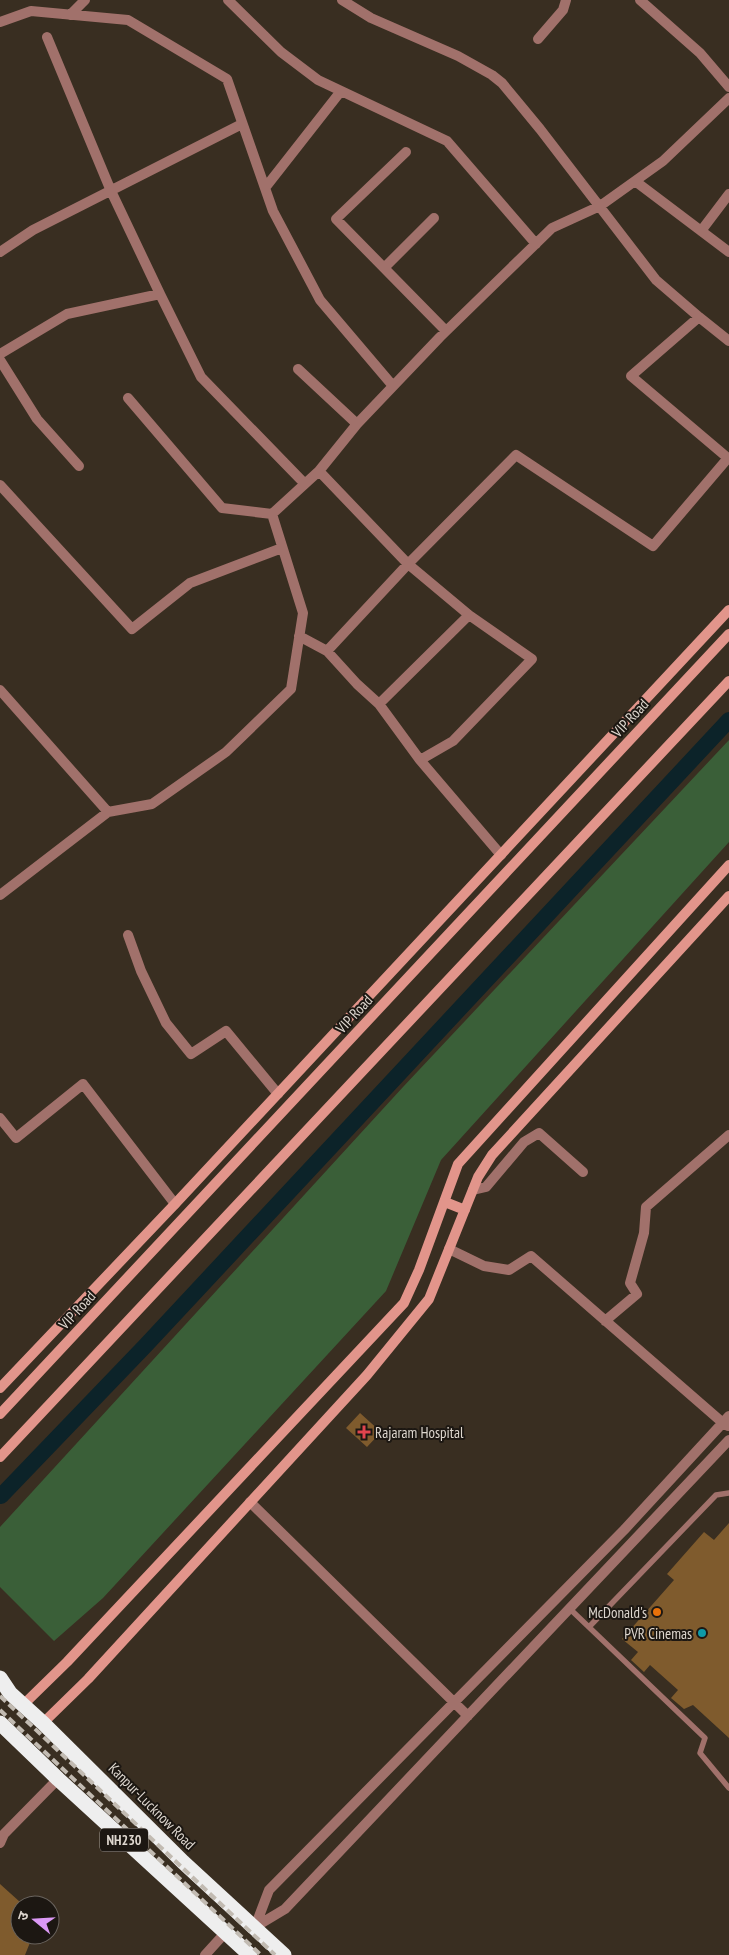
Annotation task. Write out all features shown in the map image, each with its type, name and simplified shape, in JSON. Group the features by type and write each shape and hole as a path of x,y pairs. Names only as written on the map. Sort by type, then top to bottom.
{"highway":[{"name":"Kanpur-Lucknow Road","path":"0,1678 10,1693 43,1723 183,1862 284,1955"},
{"name":"NH230","path":"0,1723 250,1955"}],"street":[{"path":"228,0 281,52 318,80 447,141 536,244"},
{"path":"342,0 371,18 458,56 492,75 502,83 540,129 656,280 729,342"},
{"path":"538,39 563,10 566,0"},
{"path":"640,0 700,53 729,87"},
{"path":"70,15 82,1"},
{"path":"0,22 31,11 128,20 227,79 272,211 320,300 393,386"},
{"path":"47,37 110,191 201,377 305,484"},
{"path":"265,188 341,91"},
{"path":"128,398 222,508 272,514 319,471 357,424 446,331 552,228 600,206 663,161 729,98"},
{"path":"0,252 33,230 242,124"},
{"path":"406,152 336,219 446,331"},
{"path":"635,181 729,252"},
{"path":"701,231 729,194"},
{"path":"385,267 434,218"},
{"path":"0,354 67,314 160,294"},
{"path":"327,651 408,564 516,455 653,546 728,459 631,376 699,317"},
{"path":"0,360 37,419 80,466"},
{"path":"298,368 357,424"},
{"path":"319,471 408,564 469,615 532,659 453,741 420,760"},
{"path":"0,485 132,629 190,583 282,548"},
{"path":"0,895 108,812 152,804 226,752 291,689 303,613 272,514"},
{"name":"VIP Road","path":"0,1388 175,1204 729,610"},
{"path":"379,704 469,615"},
{"name":"VIP Road","path":"0,1414 729,634"},
{"path":"299,636 327,651 356,684 379,704 420,760 501,855"},
{"path":"0,1457 729,681"},
{"path":"0,690 108,812"},
{"path":"23,1705 67,1662 404,1303 420,1270 446,1202 458,1164 729,865"},
{"path":"43,1723 88,1678 366,1375 429,1299 478,1177 492,1155 729,896"},
{"path":"128,935 166,1023 192,1054 226,1031 278,1094"},
{"path":"331,1037 343,1048"},
{"path":"0,1118 16,1138 83,1084 175,1204"},
{"path":"473,1190 486,1187 524,1142 539,1133 583,1172"},
{"path":"605,1321 637,1294 630,1283 644,1233 646,1207 729,1134"},
{"path":"446,1202 465,1210"},
{"path":"255,1927 285,1909 729,1439 727,1422 530,1256 510,1270 484,1266 449,1250"},
{"path":"255,1927 269,1890 624,1530 727,1422"},
{"path":"250,1502 468,1716"},
{"path":"0,1843 4,1834 58,1778"},
{"path":"205,1955 225,1933"}],"lane":[{"path":"589,1627 716,1495 729,1494"},
{"path":"570,1609 705,1738 700,1753 729,1788"}],"green space":[{"path":"729,740 729,842 441,1160 386,1291 103,1598 54,1641 0,1587 0,1527 403,1087"}],"building":[{"path":"360,1413 381,1432 367,1447 346,1428"},
{"path":"729,1523 729,1738 693,1705 684,1709 671,1698 678,1690 650,1665 644,1672 631,1660 638,1652 622,1639 674,1580 667,1574 704,1532 714,1540"},
{"path":"0,1884 12,1895 10,1895 10,1945 29,1945 25,1955 0,1955"}],"waterway":[{"path":"1,1496 146,1345 729,720"}],"railway":[{"path":"0,1696 275,1955"},
{"path":"0,1710 261,1955"}],"place":[{"name":"Rajaram Hospital","path":"364,1432"},
{"name":"McDonald's","path":"657,1612"},
{"name":"PVR Cinemas","path":"702,1633"}]}
